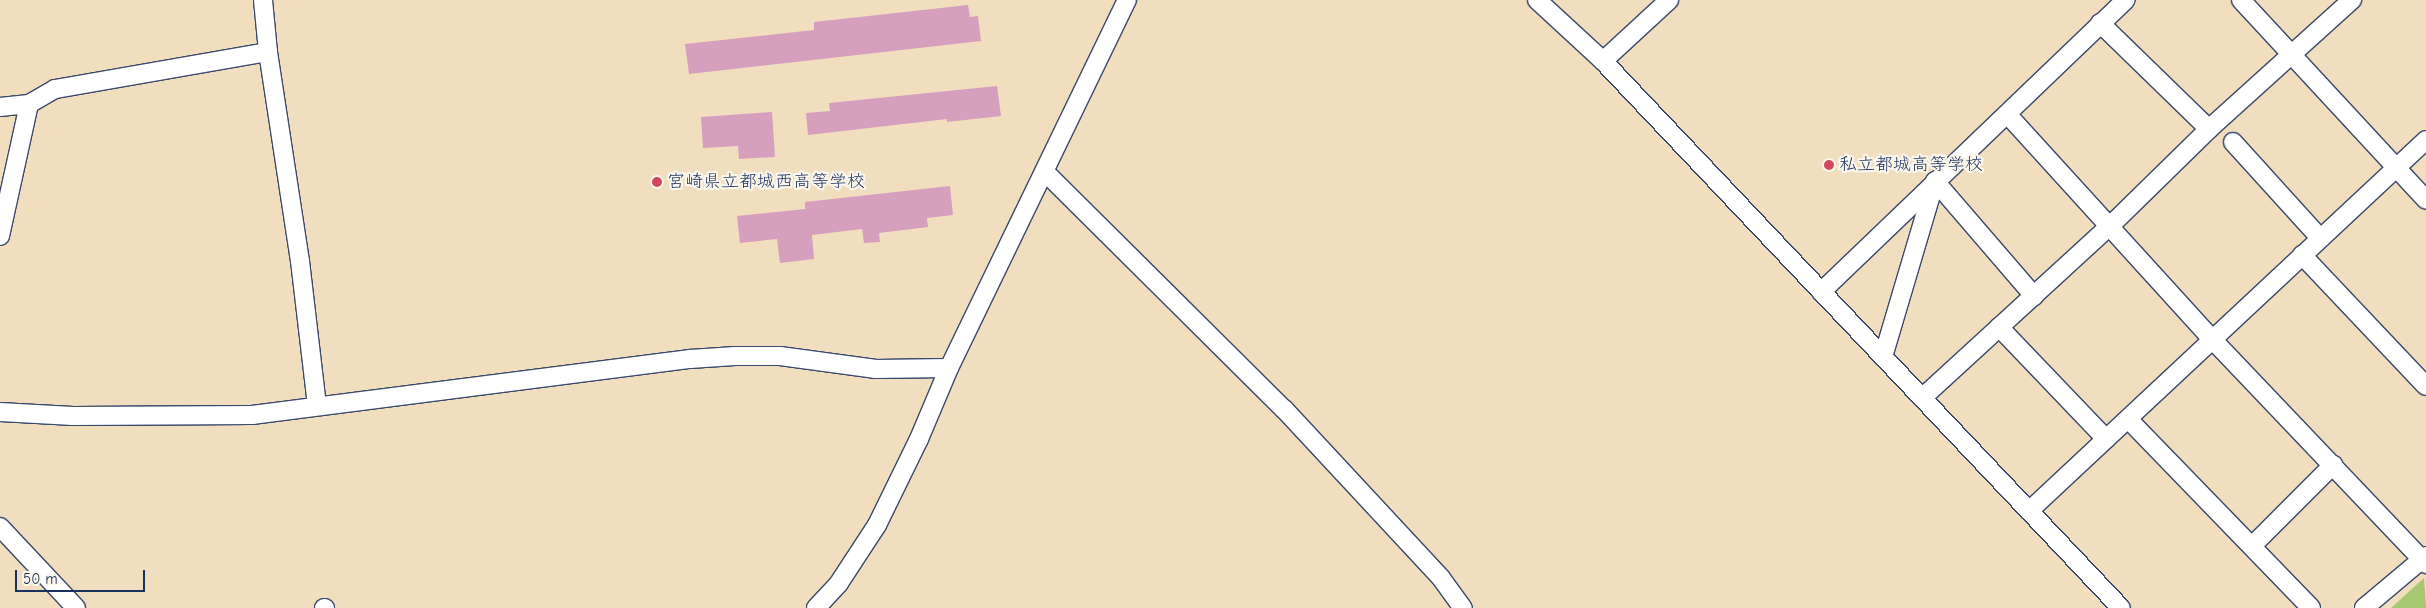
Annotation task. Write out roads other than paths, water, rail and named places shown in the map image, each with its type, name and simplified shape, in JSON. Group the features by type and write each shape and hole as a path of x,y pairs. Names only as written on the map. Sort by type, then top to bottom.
{"street":[{"path":"263,0 268,52 300,261 317,406"},
{"path":"816,608 839,583 877,525 919,439 949,368 1127,0"},
{"path":"1536,0 1603,61 2121,608"},
{"path":"1603,61 1669,0"},
{"path":"1821,292 2126,0"},
{"path":"2241,0 2426,200"},
{"path":"1922,398 2110,226 2209,129 2352,0"},
{"path":"2100,23 2209,129"},
{"path":"0,107 30,104 55,89 268,52"},
{"path":"0,236 30,104"},
{"path":"2008,115 2212,339 2425,560 2364,608"},
{"path":"2029,511 2426,140"},
{"path":"2233,142 2320,238"},
{"path":"1045,172 1284,409 1442,578 1463,608"},
{"path":"1935,181 2034,296"},
{"path":"1883,357 1935,181"},
{"path":"2302,255 2426,386"},
{"path":"1999,327 2106,439"},
{"path":"0,412 73,416 252,415 690,359 735,356 780,356 876,369 949,368"},
{"path":"2128,419 2311,608"},
{"path":"2252,546 2333,465"},
{"path":"0,527 76,608"}],"place":[{"name":"私立都城高等学校","path":"1829,165"},
{"name":"宮崎県立都城西高等学校","path":"657,182"}]}
